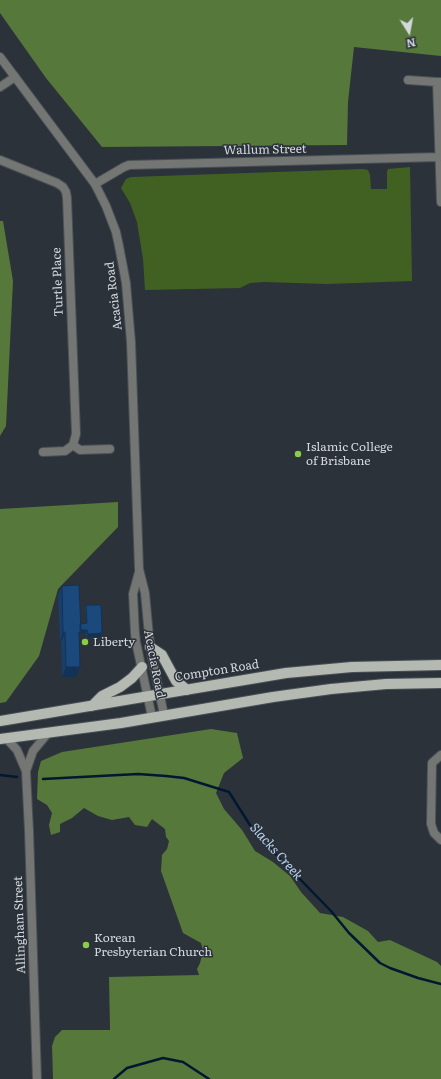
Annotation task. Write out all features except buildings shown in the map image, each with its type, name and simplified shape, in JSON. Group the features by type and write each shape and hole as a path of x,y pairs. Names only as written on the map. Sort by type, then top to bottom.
{"main road":[{"path":"150,647 162,655 176,681 187,690"},
{"name":"Compton Road","path":"0,721 274,675 330,668 441,665"},
{"path":"92,706 102,696 120,687 132,678 142,667"},
{"path":"3,739 121,723 331,688 386,684 441,683"}],"street":[{"name":"Acacia Road","path":"0,57 95,184 106,206 116,232 126,283 130,318 139,569 145,593 150,647 164,715"},
{"path":"0,87 15,76"},
{"path":"408,80 439,82 439,157 441,202"},
{"name":"Wallum Street","path":"95,184 124,167 129,166 439,157"},
{"name":"Turtle Place","path":"0,160 57,183 63,187 66,192 76,434 73,445"},
{"path":"43,452 65,451 73,445 80,450 110,449"},
{"name":"Acacia Road","path":"139,569 133,594 136,642 152,717"},
{"name":"Allingham Street","path":"26,771 33,751 48,733"},
{"name":"Allingham Street","path":"3,739 17,750 26,771 37,1079"},
{"path":"441,755 432,763 431,824 434,833 441,840"}],"green space":[{"path":"0,0 441,0 441,56 354,47 348,102 347,145 102,147 46,78 0,13"},
{"path":"410,167 412,281 327,284 264,282 250,283 240,288 145,290 143,259 137,222 130,203 121,188 126,179 131,177 363,169 368,170 370,175 371,189 387,189 388,169"},
{"path":"0,221 3,221 13,281 6,426 0,436"},
{"path":"118,502 118,527 58,589 39,656 6,702 0,703 0,509"},
{"path":"211,729 237,733 243,758 224,773 216,793 224,809 242,830 255,851 273,862 290,876 301,892 320,913 343,917 368,931 378,942 390,940 437,962 441,966 441,1079 53,1079 52,1046 55,1037 62,1030 110,1030 109,977 199,975 197,969 203,951 201,943 183,933 161,871 162,855 167,849 169,841 166,837 165,829 152,819 147,827 135,825 129,817 112,820 98,816 84,808 72,818 60,824 60,832 51,835 49,825 52,813 47,805 37,799 38,772 41,761 62,752"}],"waterway":[{"name":"Slacks Creek","path":"43,779 138,774 184,778 229,792 255,833 331,911 349,933 380,963 418,978 441,984"},
{"name":"Slacks Creek","path":"0,775 17,777"},
{"path":"114,1079 127,1068 163,1058 183,1062 209,1079"}],"place":[{"name":"Islamic College of Brisbane","path":"298,454"},
{"name":"Liberty","path":"85,642"},
{"name":"Korean Presbyterian Church","path":"86,945"}]}
